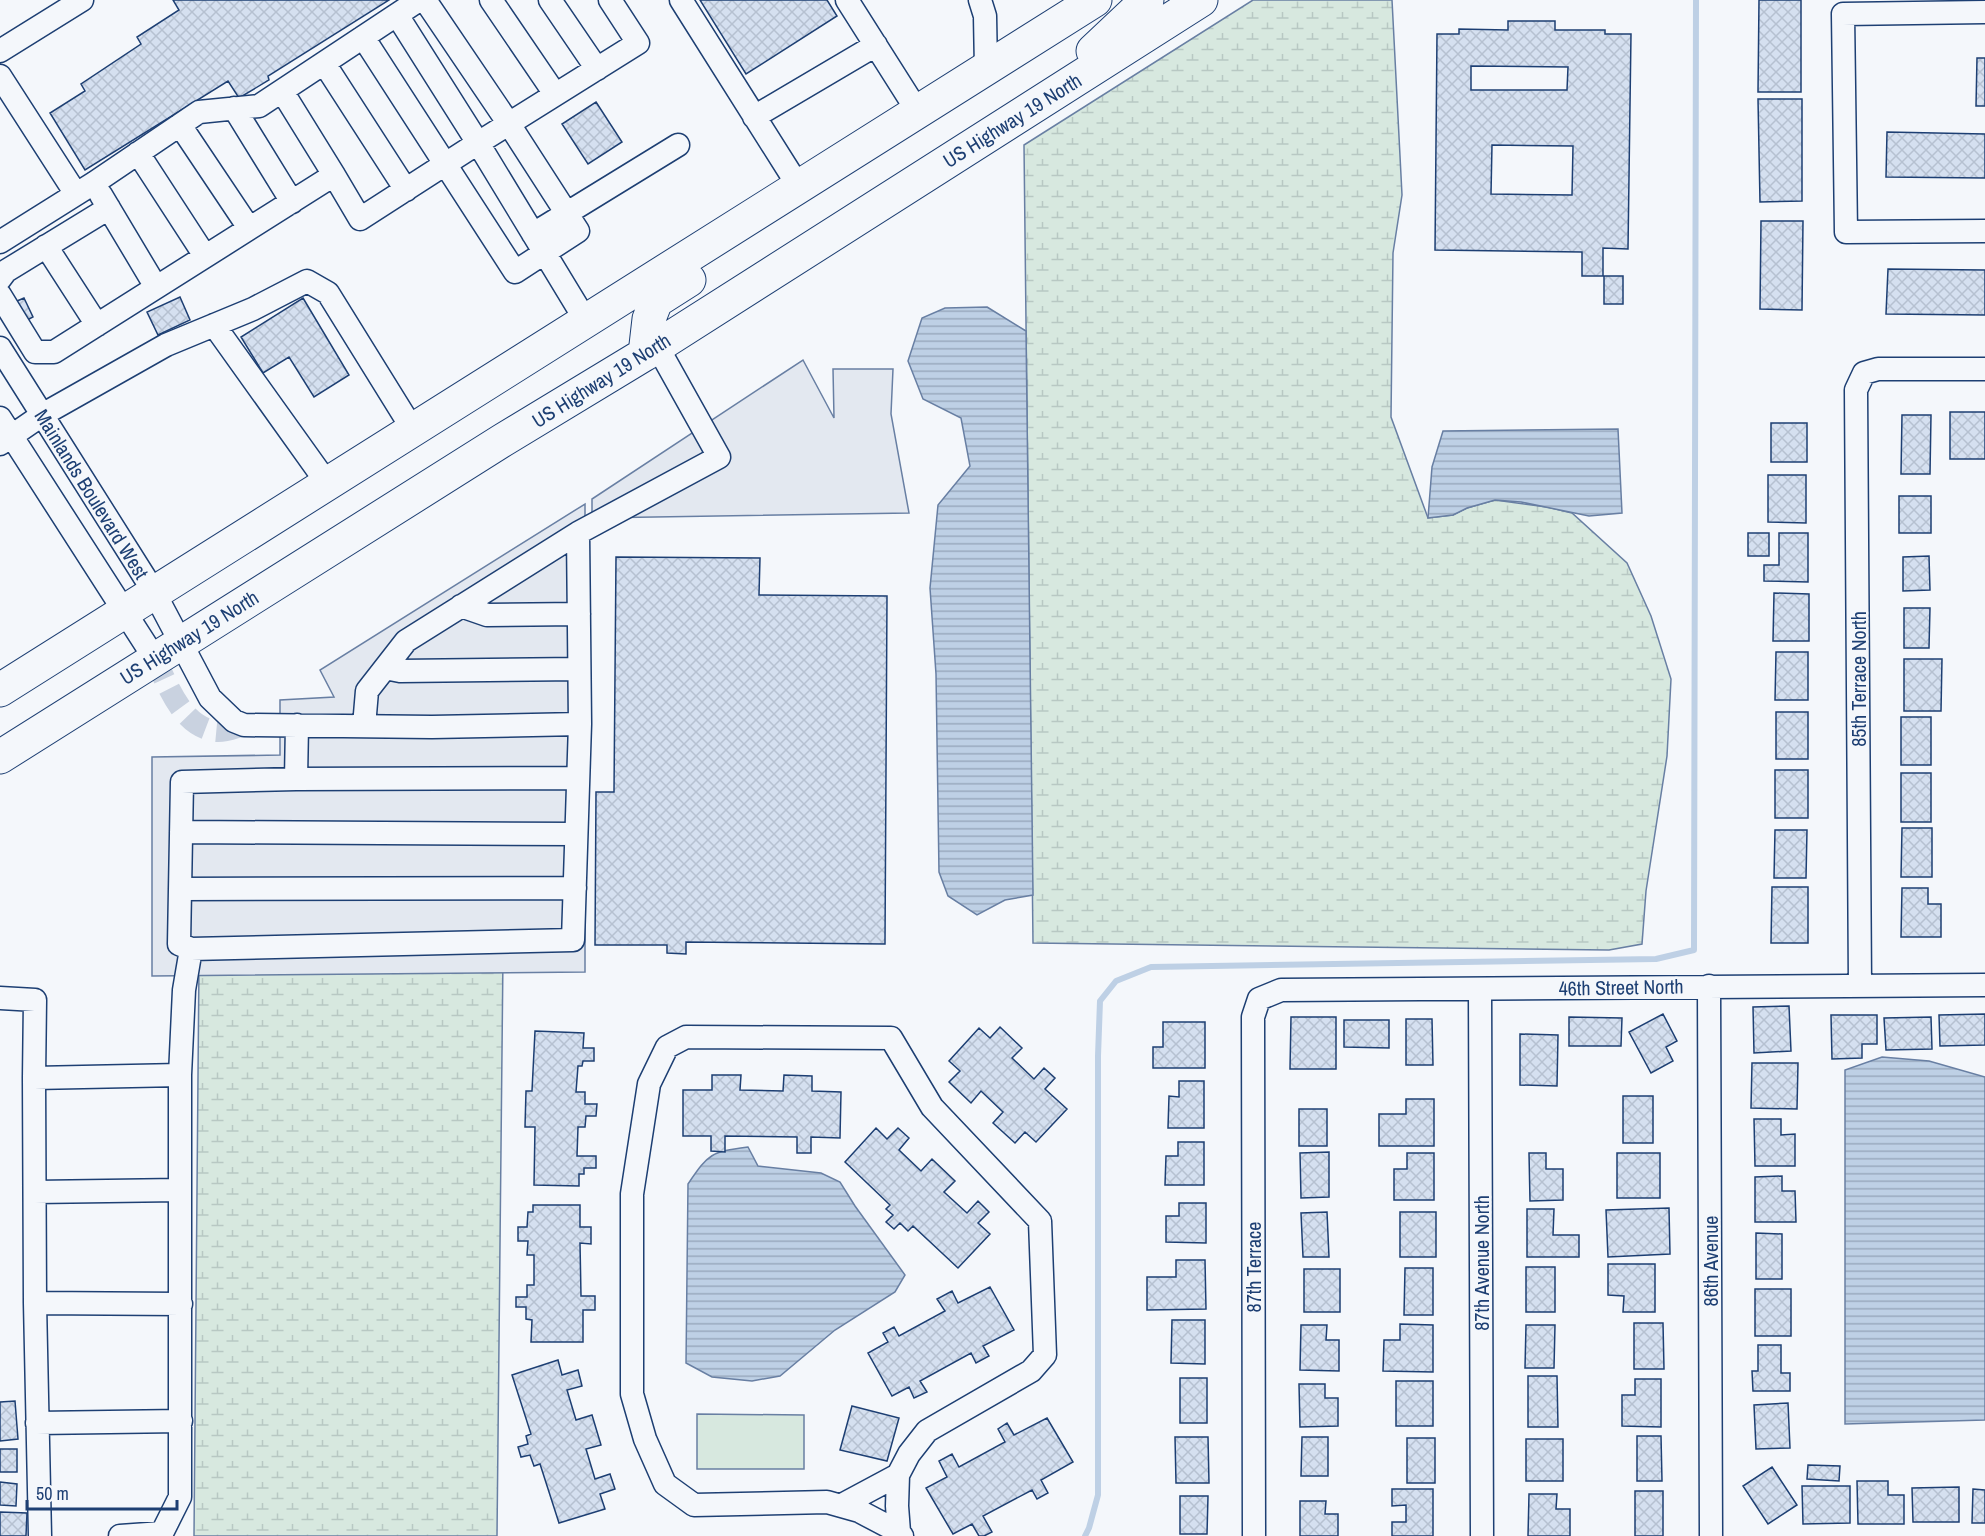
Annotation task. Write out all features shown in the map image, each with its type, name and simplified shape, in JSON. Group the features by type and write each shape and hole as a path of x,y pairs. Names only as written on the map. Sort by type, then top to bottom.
{"highway":[{"path":"0,690 1095,0"},
{"path":"1037,104 1147,0"},
{"name":"US Highway 19 North","path":"0,757 651,350 1201,0"},
{"path":"651,350 650,318 656,302 924,129 975,76"}],"street":[{"path":"0,51 82,0"},
{"path":"0,242 85,189 199,112 259,106 419,0"},
{"path":"424,0 567,213"},
{"path":"491,0 555,94"},
{"path":"550,0 597,69"},
{"path":"282,91 360,219 638,43 610,0"},
{"path":"681,0 799,187"},
{"path":"848,0 918,112"},
{"path":"975,76 985,16 980,0"},
{"path":"1985,12 1843,14 1846,232 1985,231"},
{"path":"397,15 586,321"},
{"path":"363,37 515,272 567,213 678,145"},
{"path":"754,117 876,45"},
{"path":"324,63 406,190"},
{"path":"0,76 85,189 109,208 156,287"},
{"path":"234,108 292,202"},
{"path":"180,125 249,228"},
{"path":"138,153 205,256"},
{"path":"0,295 35,352 54,352 334,175"},
{"path":"0,279 6,271 109,208"},
{"path":"46,246 97,325"},
{"path":"4,433 42,415 165,345 253,309 307,281 328,293 413,429"},
{"path":"214,325 327,483"},
{"name":"Mainlands Boulevard West","path":"0,348 154,592 168,650"},
{"path":"364,726 367,691 406,641 578,533 719,457 651,350"},
{"name":"85th Terrace North","path":"1860,986 1856,390 1864,373 1878,369 1985,369"},
{"name":"Mainlands Boulevard West","path":"4,433 123,611 168,650"},
{"path":"578,533 580,724 573,940 191,949 179,944 182,782 296,779 578,778"},
{"path":"461,606 487,615 579,614"},
{"path":"168,650 210,698 234,721 244,725 432,728 580,724"},
{"path":"385,668 400,671 579,669"},
{"path":"296,779 297,725"},
{"path":"181,832 576,834"},
{"path":"180,889 575,888"},
{"path":"120,1536 162,1533 180,1497 180,1075 184,990 191,949"},
{"name":"46th Street North","path":"1259,999 1281,990 1985,985"},
{"name":"86th Avenue","path":"1709,986 1711,1536"},
{"name":"87th Avenue North","path":"1480,989 1482,1536"},
{"path":"0,998 35,1000 35,1303 40,1536"},
{"name":"87th Terrace","path":"1254,1536 1253,1017 1259,999"},
{"path":"686,1037 891,1038 932,1107 1040,1221 1045,1355 1031,1371 927,1431 909,1454 898,1475 897,1506 900,1534 858,1511 827,1502 694,1505 665,1484 645,1439 632,1394 632,1194 649,1084 667,1047 686,1037"},
{"path":"34,1078 180,1075"},
{"path":"35,1192 179,1190"},
{"path":"35,1303 181,1304"},
{"path":"37,1423 181,1421"},
{"path":"842,1505 898,1475"}],"green space":[{"path":"1253,0 1392,0 1402,195 1393,253 1391,417 1428,518 1453,515 1467,508 1495,500 1572,513 1627,563 1651,616 1671,679 1667,756 1646,891 1642,944 1609,950 1033,943 1024,145"},
{"path":"503,955 497,1536 194,1536 199,962"},
{"path":"697,1414 804,1415 804,1469 697,1469"}],"shaded area":[{"path":"803,360 834,418 833,369 893,369 891,414 909,513 592,518 592,499"},
{"path":"585,504 585,972 152,976 152,757 280,755 280,700 334,697 320,670"}],"water":[{"path":"987,307 1026,331 1033,895 1005,900 977,915 948,896 939,872 936,674 930,588 938,505 970,466 961,418 923,399 908,361 922,318 945,308"},
{"path":"1618,429 1622,513 1589,516 1521,502 1495,500 1467,508 1453,515 1428,518 1432,467 1443,431"},
{"path":"1882,1057 1929,1061 1985,1077 1985,1420 1845,1424 1845,1070"},
{"path":"748,1147 758,1166 821,1173 840,1182 905,1275 895,1292 835,1330 780,1376 752,1381 712,1377 686,1363 688,1184 706,1160 712,1156"}],"building":[{"path":"173,0 389,0 268,76 269,80 239,98 228,81 85,170 50,113 85,91 81,84 141,44 137,37 179,10"},
{"path":"700,0 827,0 837,16 746,74"},
{"path":"1759,0 1801,0 1801,92 1758,92"},
{"path":"1508,21 1555,21 1555,30 1605,30 1605,34 1631,34 1628,249 1603,248 1603,276 1582,276 1582,252 1435,250 1437,34 1459,34 1459,29 1508,30","holes":["1471,66 1568,67 1567,90 1471,90","1492,145 1573,146 1572,195 1491,194"]},
{"path":"1977,58 1985,58 1985,106 1976,106"},
{"path":"1758,99 1802,99 1802,201 1760,202"},
{"path":"596,102 622,142 588,164 562,124"},
{"path":"1887,132 1985,134 1985,178 1886,177"},
{"path":"1761,221 1803,221 1802,310 1760,309"},
{"path":"1888,269 1985,270 1985,315 1886,314"},
{"path":"1604,276 1623,276 1623,304 1604,304"},
{"path":"180,297 190,320 158,335 147,312"},
{"path":"24,298 33,317 20,324 10,304"},
{"path":"303,298 349,375 314,397 289,357 263,373 241,337"},
{"path":"1950,412 1985,412 1985,459 1950,459"},
{"path":"1902,415 1931,415 1930,474 1901,474"},
{"path":"1771,423 1807,423 1807,462 1771,462"},
{"path":"1768,475 1806,475 1806,523 1768,522"},
{"path":"1899,496 1931,496 1931,533 1899,533"},
{"path":"1748,533 1769,533 1769,556 1748,556"},
{"path":"1779,533 1808,533 1808,582 1764,581 1764,565 1779,565"},
{"path":"1929,556 1930,590 1903,591 1903,557"},
{"path":"616,557 760,558 759,595 887,596 885,944 686,942 686,954 667,953 667,945 595,945 596,792 614,792"},
{"path":"1774,593 1809,594 1809,641 1773,641"},
{"path":"1904,608 1930,608 1929,648 1904,648"},
{"path":"1776,652 1808,652 1808,700 1775,700"},
{"path":"1904,659 1942,659 1941,711 1904,711"},
{"path":"1776,712 1808,712 1808,759 1776,759"},
{"path":"1901,717 1931,717 1931,765 1901,765"},
{"path":"1775,770 1808,770 1808,818 1775,818"},
{"path":"1901,773 1931,773 1931,822 1901,822"},
{"path":"1902,828 1932,828 1932,877 1901,877"},
{"path":"1775,830 1807,830 1806,878 1774,878"},
{"path":"1772,887 1808,887 1808,943 1771,943"},
{"path":"1902,888 1928,888 1928,904 1941,904 1941,937 1901,937"},
{"path":"1789,1006 1791,1051 1754,1053 1753,1007"},
{"path":"1663,1014 1677,1041 1666,1047 1673,1061 1651,1073 1629,1032"},
{"path":"1985,1014 1985,1045 1940,1046 1939,1015"},
{"path":"1831,1015 1877,1015 1877,1044 1862,1044 1862,1058 1832,1059"},
{"path":"1291,1017 1336,1017 1336,1069 1290,1069"},
{"path":"1569,1017 1622,1018 1621,1046 1569,1046"},
{"path":"1931,1017 1932,1049 1886,1050 1884,1018"},
{"path":"1406,1019 1432,1019 1433,1065 1406,1065"},
{"path":"1344,1020 1389,1020 1389,1048 1344,1047"},
{"path":"1163,1022 1205,1022 1205,1068 1153,1068 1153,1047 1163,1047"},
{"path":"1000,1027 1022,1048 1012,1058 1034,1079 1044,1068 1055,1078 1045,1089 1067,1109 1036,1142 1025,1132 1015,1143 993,1123 1003,1112 981,1091 971,1103 949,1082 960,1071 949,1061 979,1028 990,1038"},
{"path":"535,1031 584,1033 583,1048 594,1048 594,1061 583,1061 582,1066 578,1066 576,1092 585,1092 585,1104 597,1104 596,1116 586,1116 585,1127 578,1127 577,1156 596,1156 596,1168 584,1168 584,1174 579,1174 579,1186 534,1185 535,1127 525,1127 526,1091 532,1091"},
{"path":"1520,1034 1558,1035 1557,1086 1520,1085"},
{"path":"1752,1063 1798,1063 1797,1109 1751,1108"},
{"path":"712,1075 741,1075 740,1090 783,1091 784,1075 812,1076 812,1091 841,1092 840,1138 811,1137 811,1153 797,1153 797,1137 725,1136 725,1152 711,1151 711,1136 683,1136 683,1090 712,1090"},
{"path":"1179,1081 1204,1081 1204,1128 1168,1128 1169,1096 1179,1097"},
{"path":"1623,1096 1653,1096 1653,1143 1623,1143"},
{"path":"1406,1099 1434,1099 1434,1146 1379,1146 1379,1114 1406,1114"},
{"path":"1299,1109 1327,1109 1327,1146 1299,1146"},
{"path":"1754,1119 1781,1119 1781,1135 1795,1134 1795,1166 1755,1166"},
{"path":"876,1128 887,1139 898,1128 909,1138 899,1150 921,1171 932,1159 955,1181 944,1192 967,1213 978,1201 989,1212 978,1223 990,1234 958,1268 913,1226 908,1231 900,1223 894,1229 886,1222 893,1215 886,1209 890,1205 845,1162"},
{"path":"1178,1142 1204,1142 1204,1185 1165,1185 1166,1156 1178,1156"},
{"path":"1329,1152 1329,1197 1301,1198 1300,1153"},
{"path":"1407,1153 1434,1153 1434,1200 1394,1200 1394,1169 1407,1169"},
{"path":"1529,1153 1546,1153 1546,1169 1563,1169 1563,1200 1530,1201"},
{"path":"1617,1153 1660,1153 1660,1198 1617,1198"},
{"path":"1782,1176 1782,1191 1795,1191 1796,1222 1755,1222 1755,1177"},
{"path":"1179,1203 1206,1203 1206,1243 1166,1242 1166,1216 1179,1216"},
{"path":"533,1205 580,1205 580,1227 591,1227 591,1244 580,1243 581,1296 595,1296 595,1310 583,1310 583,1342 531,1342 532,1320 526,1319 526,1307 516,1307 516,1297 527,1297 527,1285 534,1285 534,1255 527,1255 528,1241 518,1241 518,1227 527,1227 528,1212 533,1212"},
{"path":"1669,1208 1670,1254 1608,1257 1606,1210"},
{"path":"1527,1209 1554,1209 1553,1235 1579,1235 1579,1257 1527,1257"},
{"path":"1327,1212 1329,1257 1303,1257 1301,1213"},
{"path":"1400,1212 1436,1212 1436,1257 1400,1257"},
{"path":"1756,1233 1782,1234 1782,1279 1756,1279"},
{"path":"1176,1260 1205,1260 1206,1309 1147,1310 1147,1277 1176,1277"},
{"path":"1608,1264 1655,1264 1655,1312 1623,1312 1624,1296 1608,1295"},
{"path":"1526,1267 1555,1267 1555,1312 1526,1312"},
{"path":"1405,1268 1433,1268 1433,1315 1404,1315"},
{"path":"1304,1269 1340,1269 1340,1312 1304,1312"},
{"path":"990,1287 1014,1330 983,1346 989,1356 976,1363 971,1353 920,1381 927,1392 914,1398 909,1387 892,1396 868,1353 888,1342 883,1333 894,1327 899,1336 945,1311 937,1299 952,1291 958,1303"},
{"path":"1755,1289 1791,1289 1791,1336 1755,1336"},
{"path":"1172,1320 1205,1320 1205,1364 1171,1363"},
{"path":"1634,1323 1663,1323 1664,1369 1634,1369"},
{"path":"1400,1324 1433,1325 1433,1372 1383,1371 1384,1340 1400,1340"},
{"path":"1301,1325 1327,1325 1326,1340 1339,1340 1339,1371 1300,1370"},
{"path":"1526,1325 1555,1325 1554,1368 1525,1368"},
{"path":"1758,1345 1781,1345 1781,1373 1790,1373 1790,1391 1753,1391 1752,1371 1758,1371"},
{"path":"558,1360 562,1375 578,1370 582,1386 567,1390 576,1420 592,1415 601,1445 586,1449 595,1479 610,1474 615,1489 600,1494 605,1509 559,1523 540,1464 534,1466 530,1455 521,1457 518,1447 528,1444 526,1436 531,1434 512,1375"},
{"path":"1528,1376 1557,1376 1558,1427 1528,1427"},
{"path":"1180,1378 1207,1378 1207,1423 1180,1423"},
{"path":"1635,1379 1661,1379 1661,1427 1622,1426 1622,1395 1635,1395"},
{"path":"1396,1381 1433,1381 1433,1426 1396,1426"},
{"path":"1299,1384 1325,1384 1325,1398 1338,1398 1338,1426 1300,1427"},
{"path":"15,1401 18,1439 0,1441 0,1402"},
{"path":"1788,1403 1790,1448 1756,1449 1754,1405"},
{"path":"852,1406 899,1418 887,1461 840,1450"},
{"path":"1047,1418 1073,1462 1041,1480 1048,1493 1037,1499 1032,1490 983,1516 992,1532 984,1536 979,1536 972,1524 953,1534 926,1488 947,1477 939,1461 952,1454 959,1467 1005,1442 998,1429 1007,1423 1014,1435"},
{"path":"1637,1436 1661,1436 1662,1481 1637,1481"},
{"path":"1175,1437 1208,1437 1209,1483 1176,1483"},
{"path":"1302,1437 1328,1437 1328,1476 1301,1476"},
{"path":"1407,1438 1435,1438 1435,1483 1407,1483"},
{"path":"1526,1439 1563,1439 1563,1481 1526,1481"},
{"path":"0,1449 17,1449 17,1472 0,1472"},
{"path":"1808,1465 1840,1466 1839,1481 1807,1479"},
{"path":"1772,1467 1797,1505 1768,1524 1743,1486"},
{"path":"1857,1481 1888,1481 1888,1495 1904,1495 1904,1524 1858,1524"},
{"path":"0,1482 17,1484 16,1506 0,1505"},
{"path":"1802,1486 1850,1486 1850,1523 1803,1524"},
{"path":"1959,1487 1959,1522 1913,1522 1912,1488"},
{"path":"1392,1489 1433,1489 1433,1536 1392,1536 1392,1522 1406,1522 1406,1505 1392,1506"},
{"path":"1973,1489 1985,1490 1985,1523 1972,1523"},
{"path":"1635,1491 1663,1491 1663,1536 1635,1536"},
{"path":"1529,1494 1557,1494 1556,1509 1570,1509 1570,1536 1528,1536"},
{"path":"1180,1496 1208,1496 1207,1534 1180,1534"},
{"path":"1300,1501 1326,1501 1325,1514 1338,1514 1338,1536 1300,1536"},
{"path":"0,1512 27,1513 26,1536 0,1536"}],"waterway":[{"path":"1085,1536 1098,1495 1100,1001 1116,981 1151,967 1656,959 1694,950 1696,0"}],"tunnel":[{"path":"155,659 178,704 194,722 217,731 244,725"}]}
